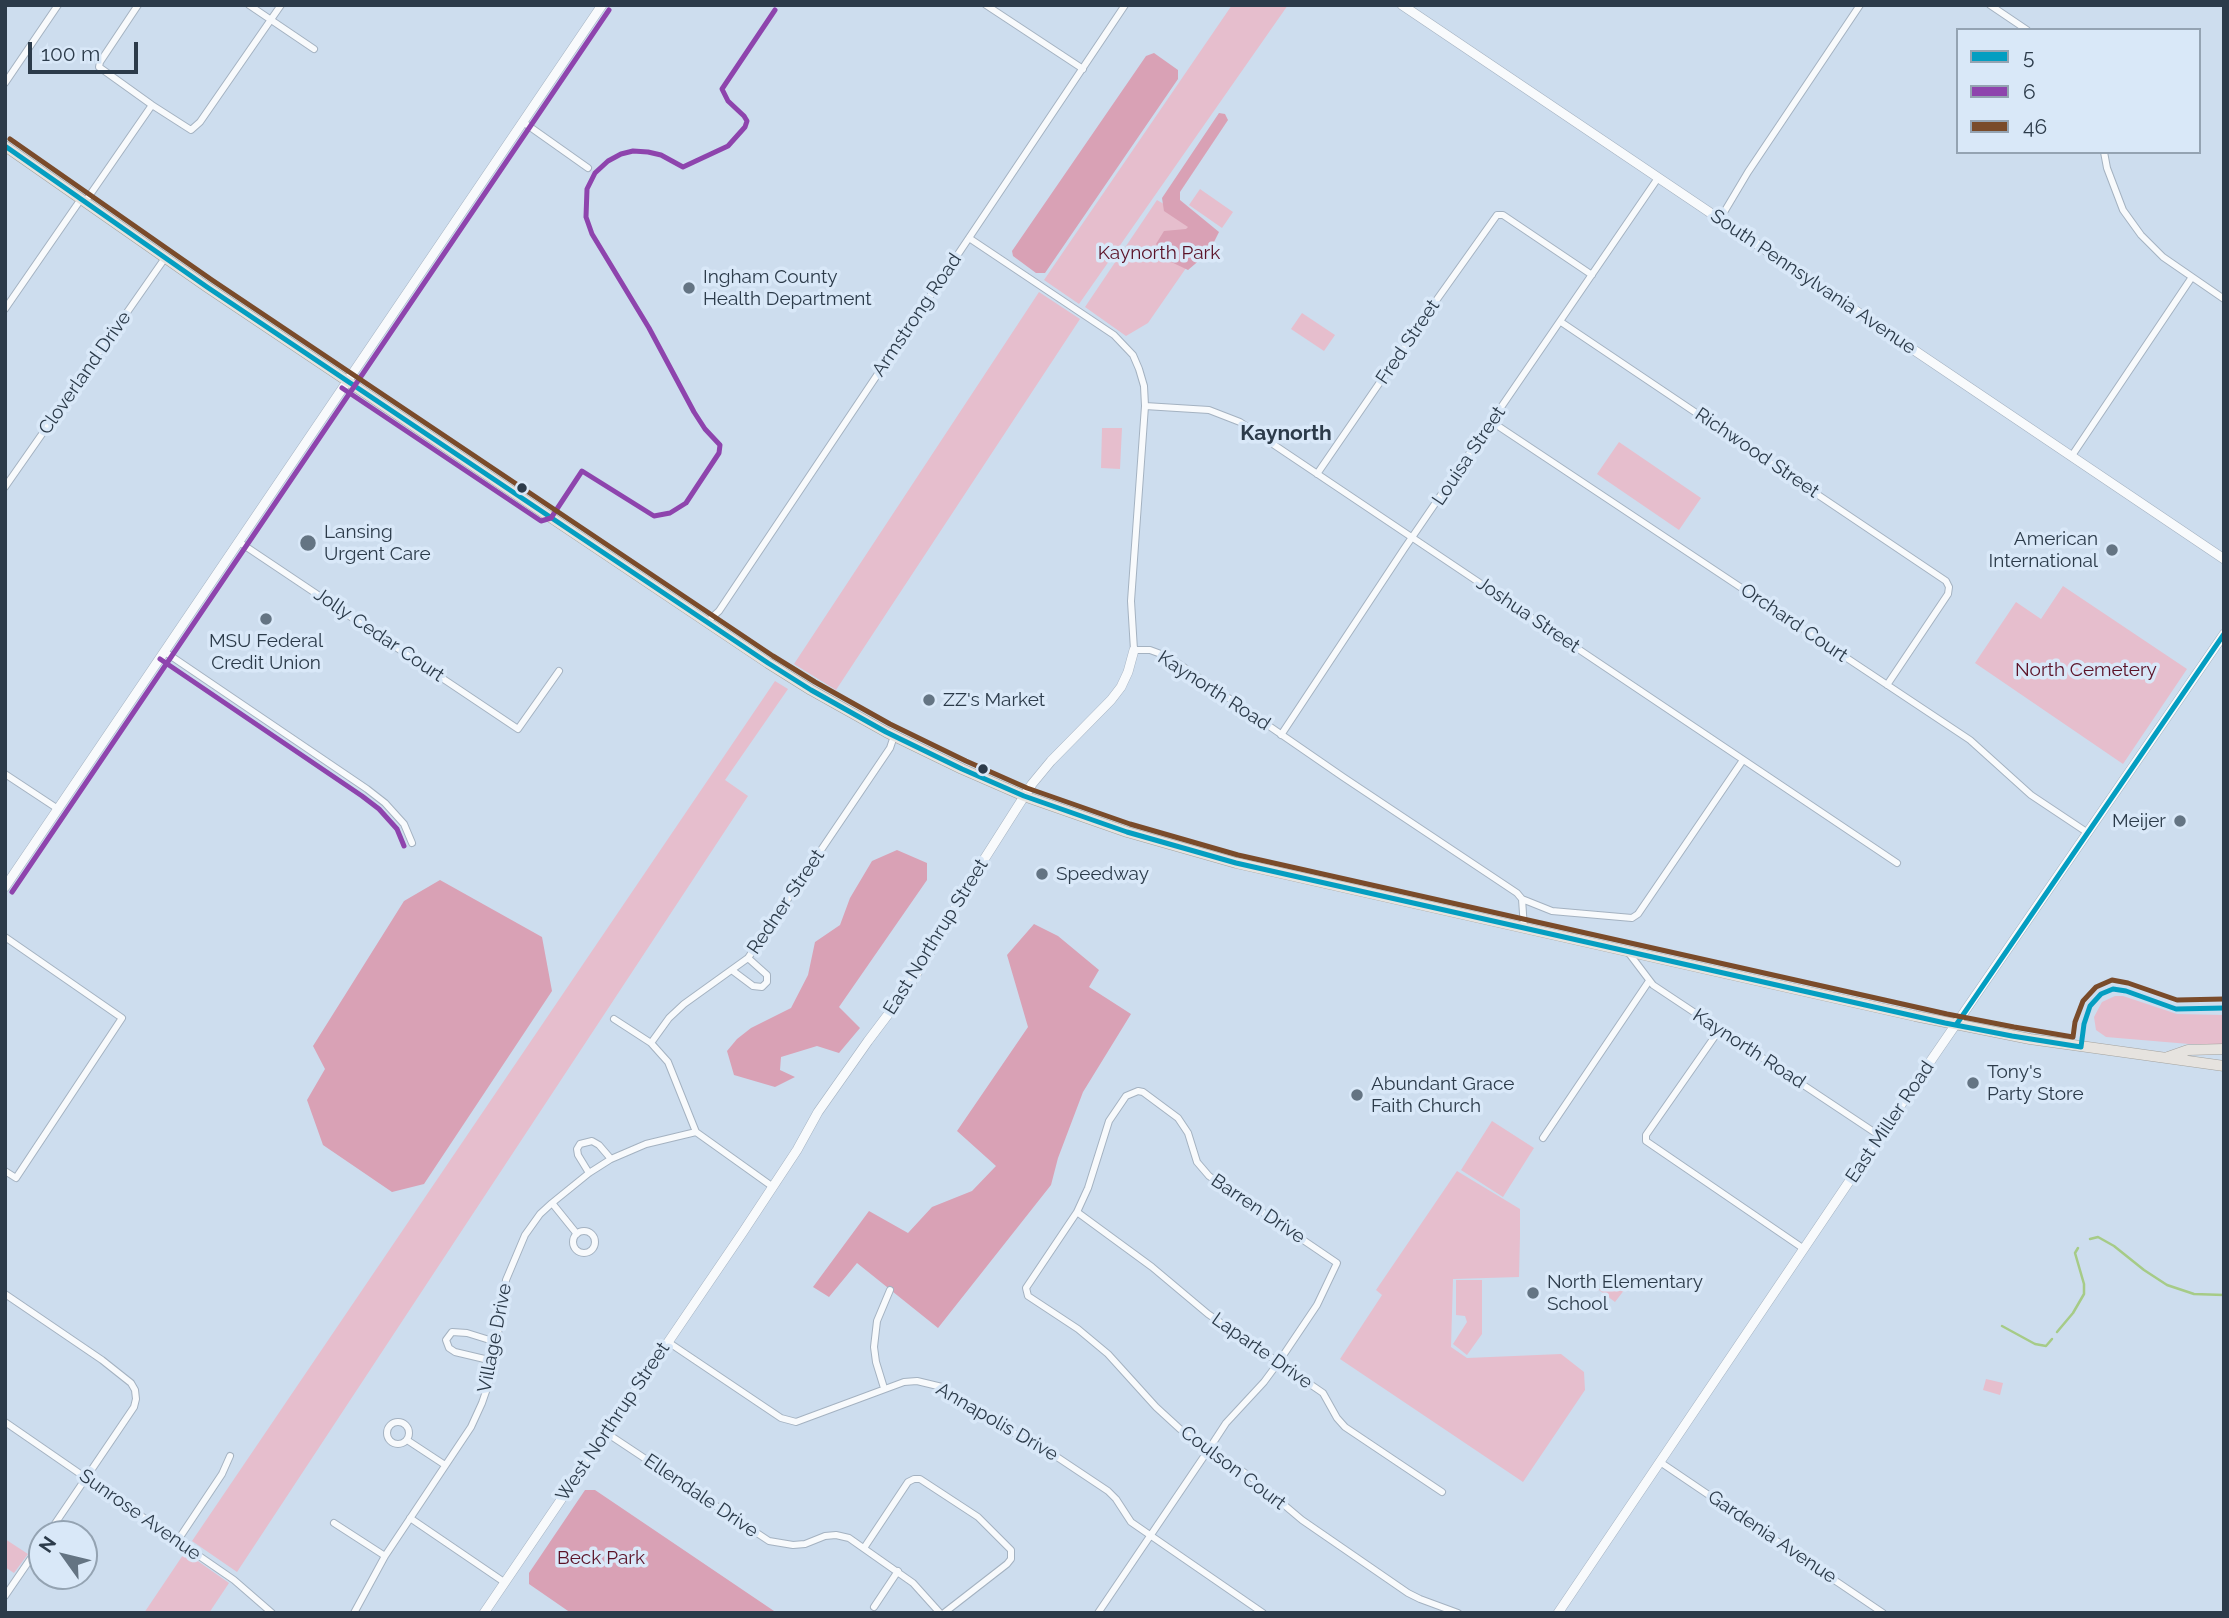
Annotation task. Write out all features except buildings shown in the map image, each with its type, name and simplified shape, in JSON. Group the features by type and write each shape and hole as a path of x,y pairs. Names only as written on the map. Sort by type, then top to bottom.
{"main road":[{"path":"5,146 347,381 811,690 894,736 1024,796 1113,828 1186,850 1628,952 2029,1039 2224,1066"},
{"path":"2164,1059 2188,1050 2224,1049"}],"street":[{"path":"5,83 58,5"},
{"path":"138,5 100,62 102,70 191,130 196,128 281,5"},
{"path":"249,5 314,49"},
{"path":"5,887 602,5"},
{"path":"986,5 1083,69"},
{"name":"Armstrong Road","path":"707,622 719,611 1125,5"},
{"name":"South Pennsylvania Avenue","path":"1402,5 2224,559"},
{"path":"1720,219 1748,172 1860,5"},
{"path":"1990,5 2024,28"},
{"path":"5,309 152,105"},
{"path":"523,122 588,168"},
{"path":"2104,154 2123,211 2152,247 2224,299"},
{"name":"Louisa Street","path":"1281,734 1658,178"},
{"name":"Fred Street","path":"1317,474 1493,218 1503,215 1592,275"},
{"name":"Kaynorth Road","path":"970,238 1097,323 1126,346 1139,369 1144,386 1145,406 1130,601 1134,650 1150,650 1169,657 1517,893 1522,899 1552,912 1586,913 1625,919 1638,914 1743,760"},
{"name":"Cloverland Drive","path":"5,487 165,258"},
{"path":"2071,457 2192,277"},
{"name":"Richwood Street","path":"1561,322 1943,578 1949,587 1948,594 1887,685"},
{"name":"Joshua Street","path":"1145,406 1209,410 1240,422 1897,863"},
{"name":"Orchard Court","path":"1492,422 1970,740 2031,795 2088,833"},
{"name":"Jolly Cedar Court","path":"239,541 519,729 559,671"},
{"name":"East Miller Road","path":"1558,1613 2224,634"},
{"name":"East Northrup Street","path":"743,1231 818,1112 905,992 1024,796 1051,761 1111,700 1128,672 1134,650"},
{"path":"165,652 367,789 385,803 404,824 412,843"},
{"name":"Redner Street","path":"651,1043 669,1018 684,1004 748,958 890,748 894,736"},
{"path":"5,774 58,809"},
{"path":"1522,899 1524,928"},
{"path":"5,937 122,1018 16,1178 5,1171"},
{"name":"Kaynorth Road","path":"1628,952 1649,981 1880,1136"},
{"path":"733,971 753,986 762,987 768,982 767,975 748,958"},
{"path":"1543,1138 1649,981"},
{"path":"614,1019 651,1043 668,1062 696,1132 773,1187"},
{"path":"1720,1029 1646,1135 1646,1140 1804,1249"},
{"name":"Barren Drive","path":"1077,1212 1088,1188 1109,1121 1125,1096 1133,1091 1143,1093 1178,1118 1188,1133 1197,1162 1209,1176 1337,1263 1317,1305 1278,1363"},
{"name":"Village Drive","path":"354,1613 385,1556 471,1427 492,1374 506,1280 516,1254 540,1214 589,1173 611,1159 646,1144 696,1132"},
{"path":"589,1173 578,1155 580,1144 592,1140 611,1159"},
{"path":"552,1203 577,1234"},
{"name":"Coulson Court","path":"1077,1212 1026,1288 1028,1296 1091,1340 1120,1366 1156,1408 1180,1429 1251,1477 1302,1520 1408,1593 1458,1613"},
{"name":"Laparte Drive","path":"1077,1212 1152,1267 1208,1314 1323,1393 1345,1427 1442,1492"},
{"name":"West Northrup Street","path":"484,1613 743,1231"},
{"path":"884,1388 874,1347 877,1321 890,1290"},
{"path":"5,1294 102,1360 131,1383 135,1390 134,1407 58,1520"},
{"path":"493,1361 455,1352 449,1348 446,1340 452,1332 467,1333 496,1342"},
{"name":"Annapolis Drive","path":"668,1342 781,1418 796,1422 904,1382 917,1381 942,1387 1005,1429 1039,1445 1108,1490 1131,1522 1263,1613"},
{"path":"1098,1613 1231,1417 1278,1363"},
{"name":"Sunrose Avenue","path":"5,1422 234,1580 272,1613"},
{"name":"Ellendale Drive","path":"606,1432 769,1541 793,1545 805,1544 825,1536 849,1538 898,1571 942,1613"},
{"path":"407,1440 445,1465"},
{"path":"178,1540 222,1474 230,1456"},
{"name":"Gardenia Avenue","path":"1660,1462 1883,1613"},
{"path":"864,1548 908,1482 920,1479 978,1517 1011,1550 1011,1559 942,1613"},
{"path":"410,1518 504,1583"},
{"path":"334,1523 385,1556"},
{"path":"5,1596 28,1562"},
{"path":"874,1608 898,1571"}],"green space":[{"path":"1232,5 1288,5 1079,304 1044,280"},
{"path":"1154,53 1178,70 1178,79 1045,273 1036,273 1013,256 1012,251 1146,56"},
{"path":"1219,113 1225,114 1228,120 1180,192 1180,200 1219,232 1209,252 1188,270 1167,260 1156,244 1164,231 1188,227 1164,211 1162,198"},
{"path":"1200,189 1233,212 1222,228 1189,205"},
{"name":"Kaynorth Park","path":"1157,200 1211,232 1148,323 1126,336 1085,307"},
{"path":"1039,292 1080,319 836,690 794,664"},
{"path":"1302,313 1335,335 1324,351 1291,329"},
{"path":"1102,428 1122,428 1120,469 1101,468"},
{"path":"1619,442 1701,498 1679,530 1597,474"},
{"name":"North Cemetery","path":"2063,586 2187,669 2123,764 1975,663 2016,602 2041,619"},
{"path":"775,681 788,689 725,780 748,796 237,1572 192,1541"},
{"path":"897,850 927,863 927,880 839,1007 860,1028 839,1053 817,1046 781,1057 780,1070 795,1077 775,1087 734,1075 727,1051 751,1028 791,1008 808,975 815,942 840,925 850,898 872,861"},
{"path":"440,880 542,937 552,991 424,1184 392,1192 323,1145 307,1100 325,1069 313,1046 404,901"},
{"path":"1034,924 1058,936 1099,970 1089,987 1131,1014 1083,1092 1058,1158 1051,1185 938,1328 857,1263 829,1297 813,1287 869,1211 908,1233 932,1207 972,1191 996,1166 957,1131 1028,1027 1007,955"},
{"path":"2115,996 2123,996 2177,1014 2224,1015 2224,1044 2106,1037 2096,1030 2094,1017 2102,1002"},
{"path":"1492,1121 1534,1148 1503,1197 1461,1170"},
{"path":"1457,1171 1520,1209 1519,1277 1453,1279 1451,1347 1467,1358 1561,1354 1584,1372 1585,1390 1523,1482 1340,1359 1382,1295 1376,1290"},
{"path":"1608,1277 1625,1289 1615,1302 1599,1290"},
{"path":"1456,1280 1482,1280 1482,1334 1467,1355 1453,1344 1467,1322 1465,1316 1456,1315"},
{"path":"1986,1379 2003,1383 2000,1395 1983,1390"},
{"name":"Beck Park","path":"585,1490 595,1490 777,1613 571,1613 529,1584 529,1573"},
{"path":"5,1539 28,1554 14,1573 5,1567"},
{"path":"185,1552 229,1583 209,1613 144,1613"}],"waterway":[{"path":"2090,1239 2098,1237 2114,1246 2167,1285 2194,1294 2224,1295"},
{"path":"2057,1332 2084,1294 2084,1284 2075,1253 2078,1248"},
{"path":"2002,1326 2035,1344 2046,1346 2052,1339"}],"transit line":[{"name":"6","path":"12,892 609,10"},
{"name":"6","path":"342,388 541,521 551,518 582,471 654,516 670,513 686,503 719,453 720,445 694,412 649,328 592,234 586,217 587,189 595,173 621,154 633,151 648,152 661,155 683,167 728,146 747,121 728,101 722,89 775,10"},
{"name":"46","path":"10,139 212,280 773,656 890,724 1027,788 1130,824 1238,855 2014,1027 2073,1037 2083,1001 2096,987 2112,980 2177,1000 2224,999"},
{"name":"5","path":"5,146 207,287 768,663 886,732 1024,796 1127,832 1236,863 2012,1036 2081,1047 2090,1006 2101,994 2113,989 2176,1009 2224,1008"},
{"name":"5","path":"1956,1025 2224,634"},
{"name":"6","path":"160,659 379,809 397,829 404,846"}],"place":[{"name":"Ingham County Health Department","path":"689,288"},
{"name":"Lansing Urgent Care","path":"308,543"},
{"name":"American International","path":"2112,550"},
{"name":"MSU Federal Credit Union","path":"266,619"},
{"name":"ZZ's Market","path":"929,700"},
{"name":"Meijer","path":"2180,821"},
{"name":"Speedway","path":"1042,874"},
{"name":"Tony's Party Store","path":"1973,1083"},
{"name":"Abundant Grace Faith Church","path":"1357,1095"},
{"name":"North Elementary School","path":"1533,1293"}],"district":[{"name":"Kaynorth","path":"1286,434"}]}
